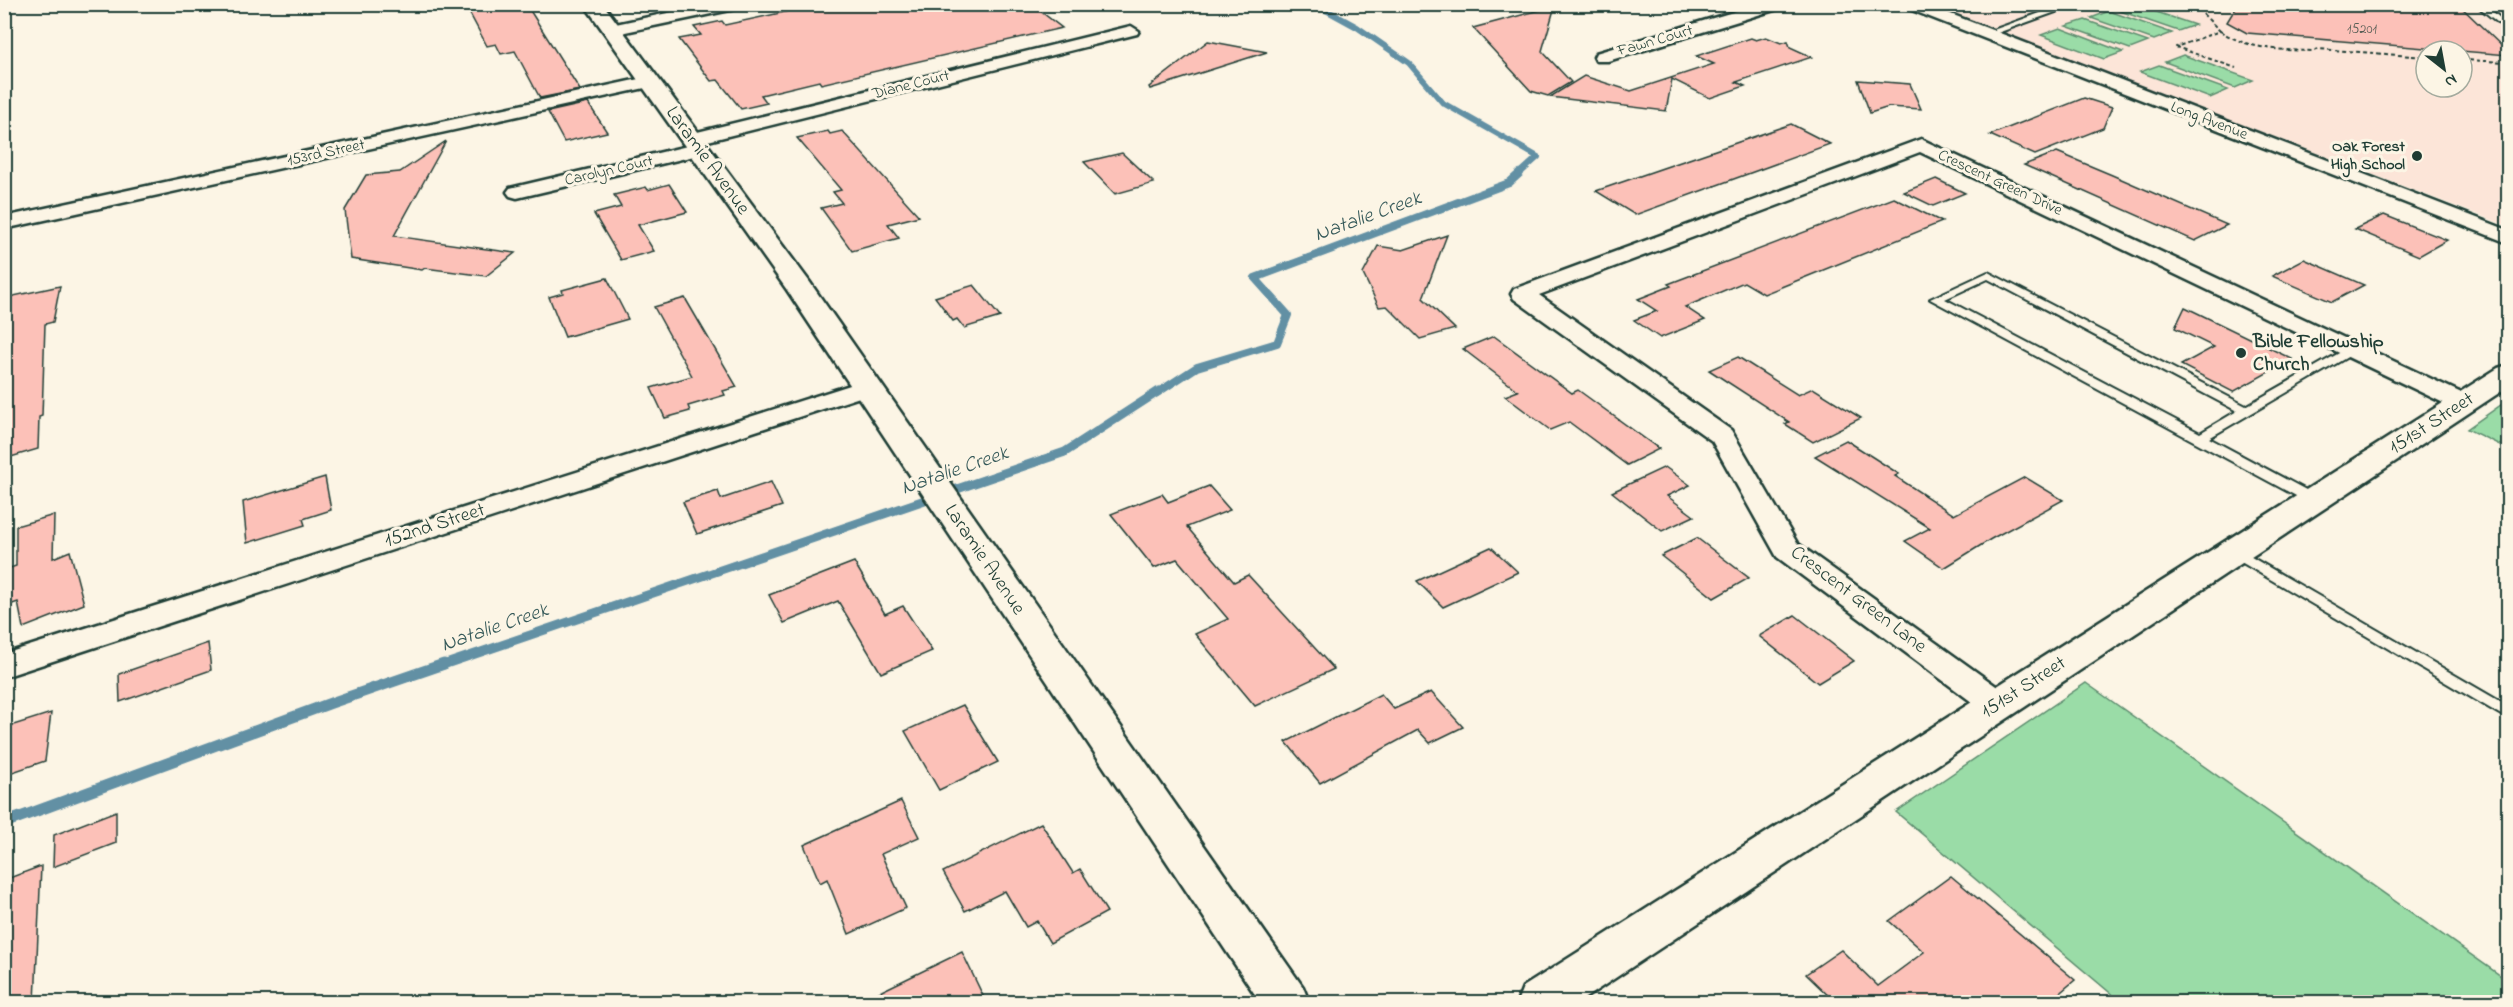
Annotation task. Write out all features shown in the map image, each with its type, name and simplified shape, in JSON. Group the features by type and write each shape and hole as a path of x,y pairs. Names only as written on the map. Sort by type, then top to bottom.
{"street":[{"name":"Laramie Avenue","path":"593,4 799,287 1286,1002"},
{"path":"611,30 735,4"},
{"name":"Fawn Court","path":"1602,57 1778,4"},
{"name":"Long Avenue","path":"1910,4 2508,237"},
{"name":"Diane Court","path":"696,144 1131,32"},
{"name":"153rd Street","path":"4,223 648,82"},
{"name":"Carolyn Court","path":"518,192 696,144"},
{"name":"Crescent Green Drive","path":"1522,294 1922,145 2463,403"},
{"name":"Crescent Green Lane","path":"1522,294 1722,435 1787,550 1999,705"},
{"name":"151st Street","path":"1540,1002 2508,374"},
{"name":"152nd Street","path":"4,666 866,387"}],"lane":[{"path":"1986,34 2074,4"},
{"path":"2479,4 2508,29"},
{"path":"2246,411 1988,275 1936,299 2314,500"},
{"path":"2200,438 2352,350"},
{"path":"2234,552 2508,713"}],"path":[{"path":"2193,4 2220,31 2236,42 2267,50 2313,51 2319,49 2414,56"},
{"path":"2220,31 2176,47 2236,68"},
{"path":"2474,61 2508,62"}],"shaded area":[{"name":"Oak Forest High School","path":"1928,5 2508,5 2508,226"}],"green space":[{"path":"2128,4 2195,25 2178,31 2114,9"},
{"path":"2109,11 2172,33 2154,40 2091,18"},
{"path":"2085,20 2148,42 2130,49 2066,26"},
{"path":"2060,28 2123,52 2104,59 2041,35"},
{"path":"2183,55 2253,80 2235,88 2165,62"},
{"path":"2159,65 2228,90 2210,98 2140,72"},
{"path":"2508,400 2508,449 2467,429"},
{"path":"2086,683 2508,981 2508,1002 2121,1002 1896,812"}],"building":[{"path":"509,4 526,4 580,90 540,98 515,51 501,54 496,44 487,46 469,12"},
{"path":"821,4 1031,4 1062,28 821,84 819,81 761,95 767,103 741,109 718,80 711,81 679,39 701,35 694,27 722,21 725,25"},
{"path":"2238,4 2458,4 2508,52 2508,55 2474,52 2474,39 2414,39 2414,47 2247,33 2227,22"},
{"path":"1555,6 1542,51 1571,82 1548,96 1531,91 1473,28"},
{"path":"1766,37 1781,43 1788,41 1790,47 1812,57 1736,82 1745,86 1710,98 1672,79 1666,111 1550,97 1584,76 1631,91 1714,64 1696,56 1751,38 1756,40"},
{"path":"1208,41 1267,52 1150,89 1149,87"},
{"path":"1858,80 1910,84 1921,109 1889,107 1870,113"},
{"path":"2084,98 2112,107 2103,128 2035,155 1990,135"},
{"path":"588,103 607,132 564,142 548,112"},
{"path":"1791,124 1830,144 1635,215 1596,191"},
{"path":"828,131 830,134 842,131 919,216 888,224 899,238 852,251 821,208 842,203 833,192 841,190 797,138"},
{"path":"446,141 394,236 515,253 486,276 425,268 422,270 351,259 345,210 366,175 400,172"},
{"path":"2057,152 2227,225 2195,241 2024,165"},
{"path":"1122,153 1154,183 1115,194 1084,162"},
{"path":"1936,179 1965,193 1933,206 1904,192"},
{"path":"669,184 687,212 638,225 654,251 621,260 594,214 621,207 614,195"},
{"path":"1894,198 1942,222 1764,294 1744,282 1685,307 1705,320 1660,338 1634,320 1657,311 1638,299 1671,286 1668,284"},
{"path":"2384,215 2447,240 2419,256 2355,229"},
{"path":"1447,235 1423,298 1455,329 1420,339 1387,306 1379,307 1363,274 1378,246 1403,250"},
{"path":"2304,259 2364,285 2332,302 2272,276"},
{"path":"607,278 628,319 565,337 549,297 563,293 562,290"},
{"path":"974,285 1000,317 964,328 957,319 953,321 935,297"},
{"path":"60,286 53,322 45,324 42,416 39,417 38,449 4,459 4,298"},
{"path":"685,298 737,387 723,391 725,395 688,406 690,411 665,418 651,388 692,376 654,307"},
{"name":"Bible Fellowship Church","path":"2185,307 2292,359 2233,392 2181,365 2214,347 2175,328"},
{"path":"1494,336 1572,393 1578,390 1659,449 1627,465 1569,422 1550,430 1505,396 1518,391 1463,349"},
{"path":"1738,357 1798,395 1813,388 1861,418 1813,442 1785,424 1789,422 1709,370"},
{"path":"1846,440 1899,474 1895,476 1954,515 2025,477 2063,500 1991,539 1944,568 1905,541 1930,528 1815,456"},
{"path":"1665,467 1690,485 1667,496 1694,516 1662,531 1612,492"},
{"path":"325,477 331,510 303,519 305,525 247,543 243,502"},
{"path":"771,482 782,506 697,534 683,502 718,491 721,499"},
{"path":"1209,486 1230,510 1187,527 1234,582 1248,575 1334,669 1255,706 1195,634 1228,619 1177,559 1154,568 1111,514 1162,494 1168,502"},
{"path":"54,515 53,558 70,551 84,604 23,628 18,602 4,607 4,570 16,566 16,526"},
{"path":"1697,538 1749,578 1714,598 1661,556"},
{"path":"1491,547 1518,572 1443,607 1417,581"},
{"path":"854,562 885,614 903,606 932,651 881,673 838,601 784,623 769,595"},
{"path":"1795,615 1854,661 1818,683 1759,636"},
{"path":"208,643 211,670 120,702 119,674"},
{"path":"1431,692 1463,727 1430,743 1418,730 1320,783 1286,742 1381,694 1394,709"},
{"path":"963,705 998,762 939,790 905,731"},
{"path":"51,713 45,761 4,775 4,728"},
{"path":"901,801 919,837 881,854 906,908 849,934 827,879 820,883 804,845"},
{"path":"116,811 116,843 53,867 54,835"},
{"path":"1041,823 1073,873 1080,869 1107,912 1050,943 1037,921 1026,927 1005,891 965,911 943,872"},
{"path":"41,866 35,1002 4,1002 4,880"},
{"path":"1951,876 2075,980 2049,1002 1835,1002 1806,974 1841,950 1878,986 1924,952 1889,921"},
{"path":"962,952 986,1002 859,1002"}],"waterway":[{"name":"Natalie Creek","path":"1315,4 1357,27 1409,63 1443,103 1538,157 1518,175"},
{"name":"Natalie Creek","path":"1157,393 1197,367 1277,343 1288,315 1255,278 1509,183 1520,173"},
{"name":"Natalie Creek","path":"440,666 1065,452 1159,391"},
{"name":"Natalie Creek","path":"4,823 444,664"}],"place":[{"name":"Oak Forest High School","path":"2417,156"},
{"name":"Bible Fellowship Church","path":"2241,353"}]}
